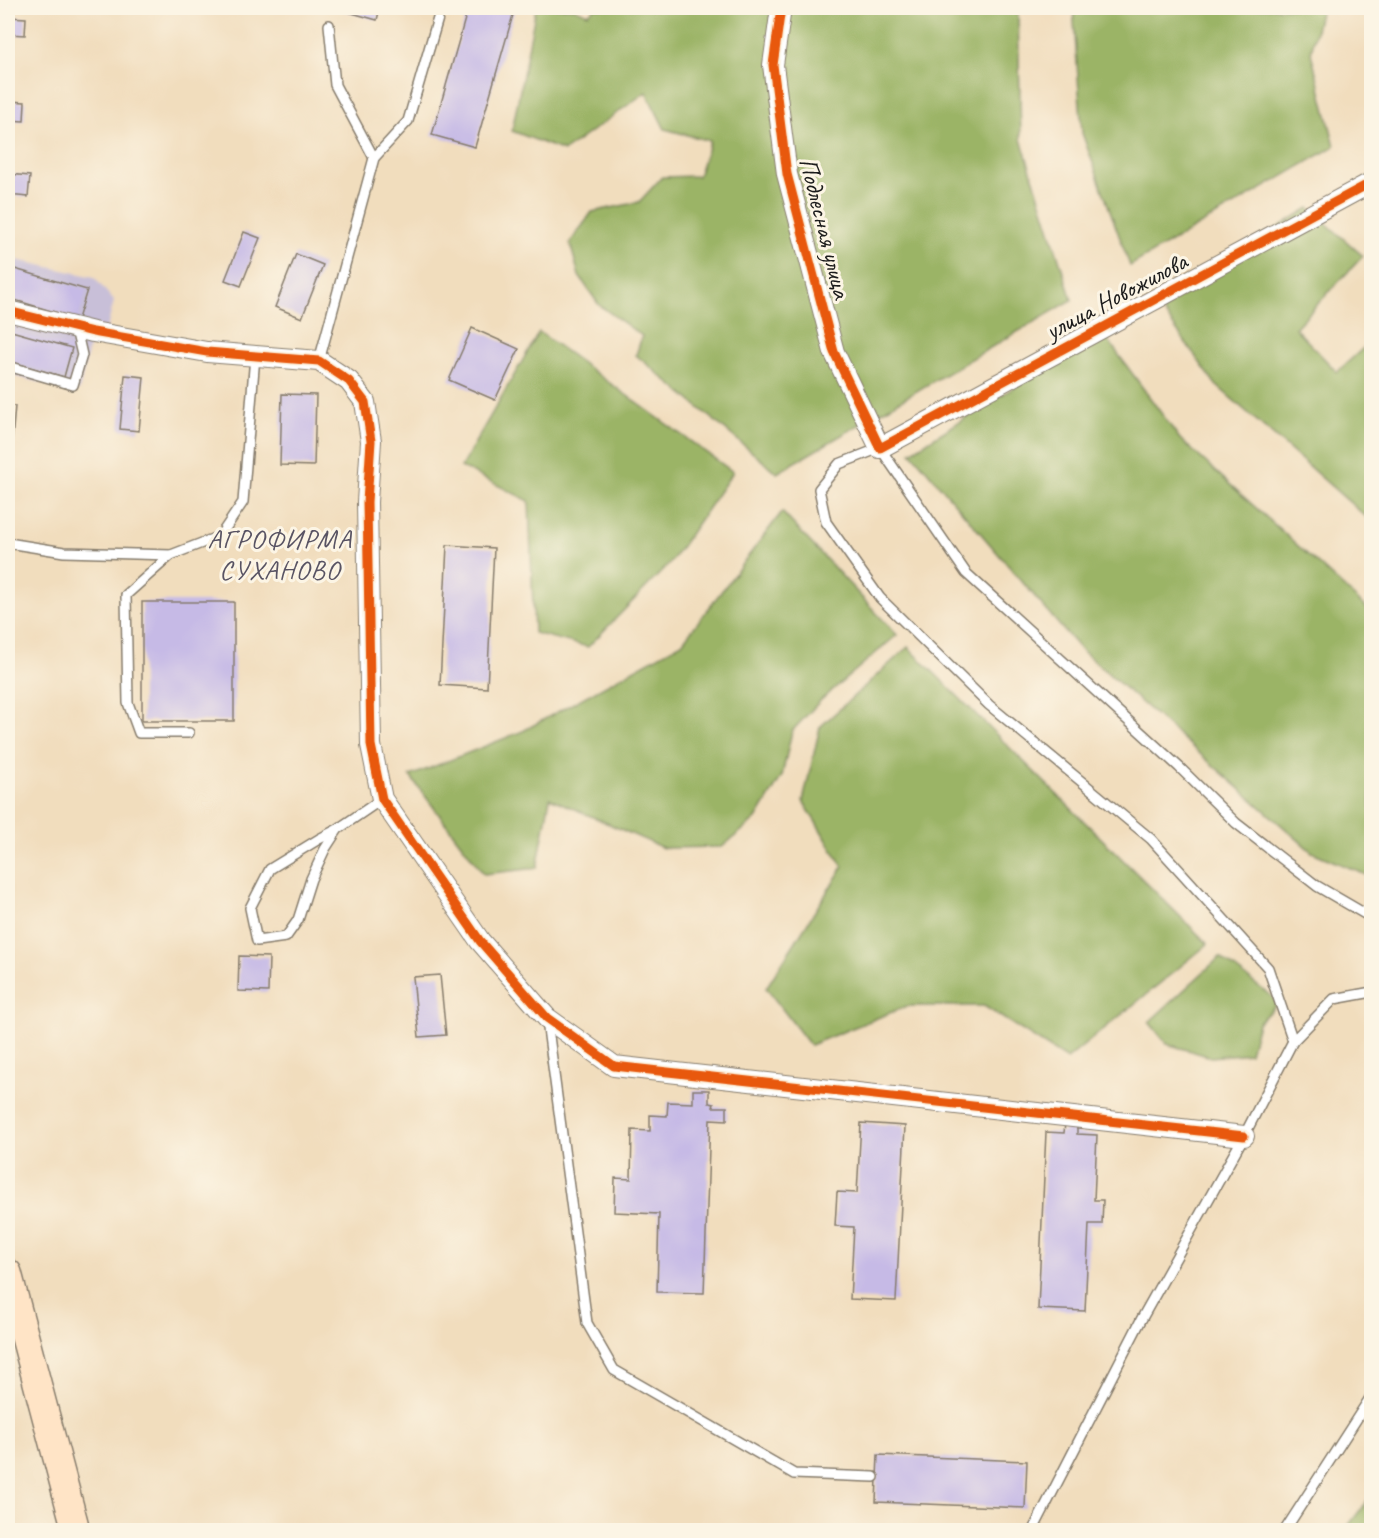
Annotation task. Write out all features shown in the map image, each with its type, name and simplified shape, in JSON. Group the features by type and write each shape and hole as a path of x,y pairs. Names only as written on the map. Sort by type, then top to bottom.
{"street":[{"name":"Подлесная улица","path":"781,8 773,65 787,174 834,352 880,448"},
{"name":"улица Новожилова","path":"880,448 1371,182"},
{"path":"8,311 93,332 207,352 319,361 349,381 365,402 371,441 367,502 371,745 382,799 480,941 547,1018 614,1066 1244,1136"},
{"path":"8,1273 76,1530"}],"lane":[{"path":"319,361 374,158 408,121 441,8"},
{"path":"329,25 335,85 374,158"},
{"path":"8,366 73,385 82,355 76,328"},
{"path":"189,733 139,733 128,703 126,596 171,555 220,536 243,502 255,356"},
{"path":"1293,1041 1268,968 1150,839 989,705 880,598 826,522 819,489 839,464 880,448 966,573 1179,767 1236,823 1317,886 1371,918"},
{"path":"8,543 64,552 171,555"},
{"path":"338,829 310,879 298,920 286,937 257,941 250,908 270,868 338,829 382,799"},
{"path":"1033,1530 1141,1320 1244,1136 1293,1041 1334,999 1371,992"},
{"path":"547,1018 587,1323 614,1370 794,1474 874,1477"},
{"path":"1285,1530 1371,1395"}],"shaded area":[{"path":"8,258 94,277 114,301 103,344 90,343 79,391 8,375"}],"green space":[{"path":"536,8 574,8 588,14 595,8 1019,8 1021,139 1072,300 777,473 636,355 642,336 599,305 579,276 570,243 592,212 639,202 662,177 698,176 710,141 665,129 646,92 564,151 512,131"},
{"path":"1073,8 1321,8 1311,53 1335,146 1130,266 1082,133"},
{"path":"1309,208 1363,256 1295,328 1337,372 1371,341 1371,521 1216,385 1157,303"},
{"path":"539,332 733,472 671,562 588,647 534,633 529,501 461,467"},
{"path":"1102,332 1180,439 1371,612 1371,877 1312,852 1078,647 911,452"},
{"path":"782,512 897,635 821,700 792,731 782,776 756,819 722,847 663,848 550,798 537,868 484,874 410,776 523,731 682,643"},
{"path":"908,647 1208,944 1067,1059 984,1006 907,1006 810,1045 766,988 843,867 803,801 820,727"},
{"path":"1220,957 1279,1002 1258,1023 1250,1053 1211,1057 1167,1044 1149,1022"},
{"path":"1371,1496 1371,1530 1345,1530"}],"building":[{"path":"334,8 380,8 377,20"},
{"path":"468,8 515,8 475,147 432,135"},
{"path":"8,17 26,18 25,35 8,34"},
{"path":"8,101 25,102 24,121 8,120"},
{"path":"8,174 30,176 28,197 8,195"},
{"path":"244,232 260,238 241,286 225,280"},
{"path":"296,254 323,265 302,318 275,307"},
{"path":"8,267 87,290 78,319 8,298"},
{"path":"472,328 519,349 495,400 449,380"},
{"path":"8,330 72,348 64,377 8,361"},
{"path":"125,375 144,377 139,431 120,429"},
{"path":"282,394 316,395 314,466 280,465"},
{"path":"8,406 15,406 9,476 8,476"},
{"path":"447,545 494,548 487,688 440,685"},
{"path":"142,602 234,602 234,721 142,721"},
{"path":"239,956 269,957 268,992 238,991"},
{"path":"440,975 446,1035 419,1037 413,977"},
{"path":"693,1090 709,1090 709,1103 714,1104 713,1107 727,1107 727,1120 710,1119 704,1293 657,1292 659,1214 614,1212 615,1178 631,1179 632,1130 650,1131 650,1115 667,1116 668,1102 693,1103"},
{"path":"861,1123 905,1126 896,1301 850,1299 854,1227 835,1226 837,1192 857,1193"},
{"path":"1065,1123 1077,1124 1077,1134 1097,1135 1094,1200 1103,1200 1102,1224 1089,1224 1085,1311 1038,1309 1046,1132 1064,1133"},
{"path":"878,1455 1027,1461 1025,1508 876,1502"}],"cycle path":[{"path":"781,8 773,65 787,174 834,352 880,448 1372,182"},
{"path":"8,311 93,332 207,352 319,361 349,381 365,402 371,441 367,502 371,745 382,799 480,941 547,1018 614,1066 1244,1136"}],"district":[{"name":"АГРОФИРМА СУХАНОВО","path":"280,554"}]}
